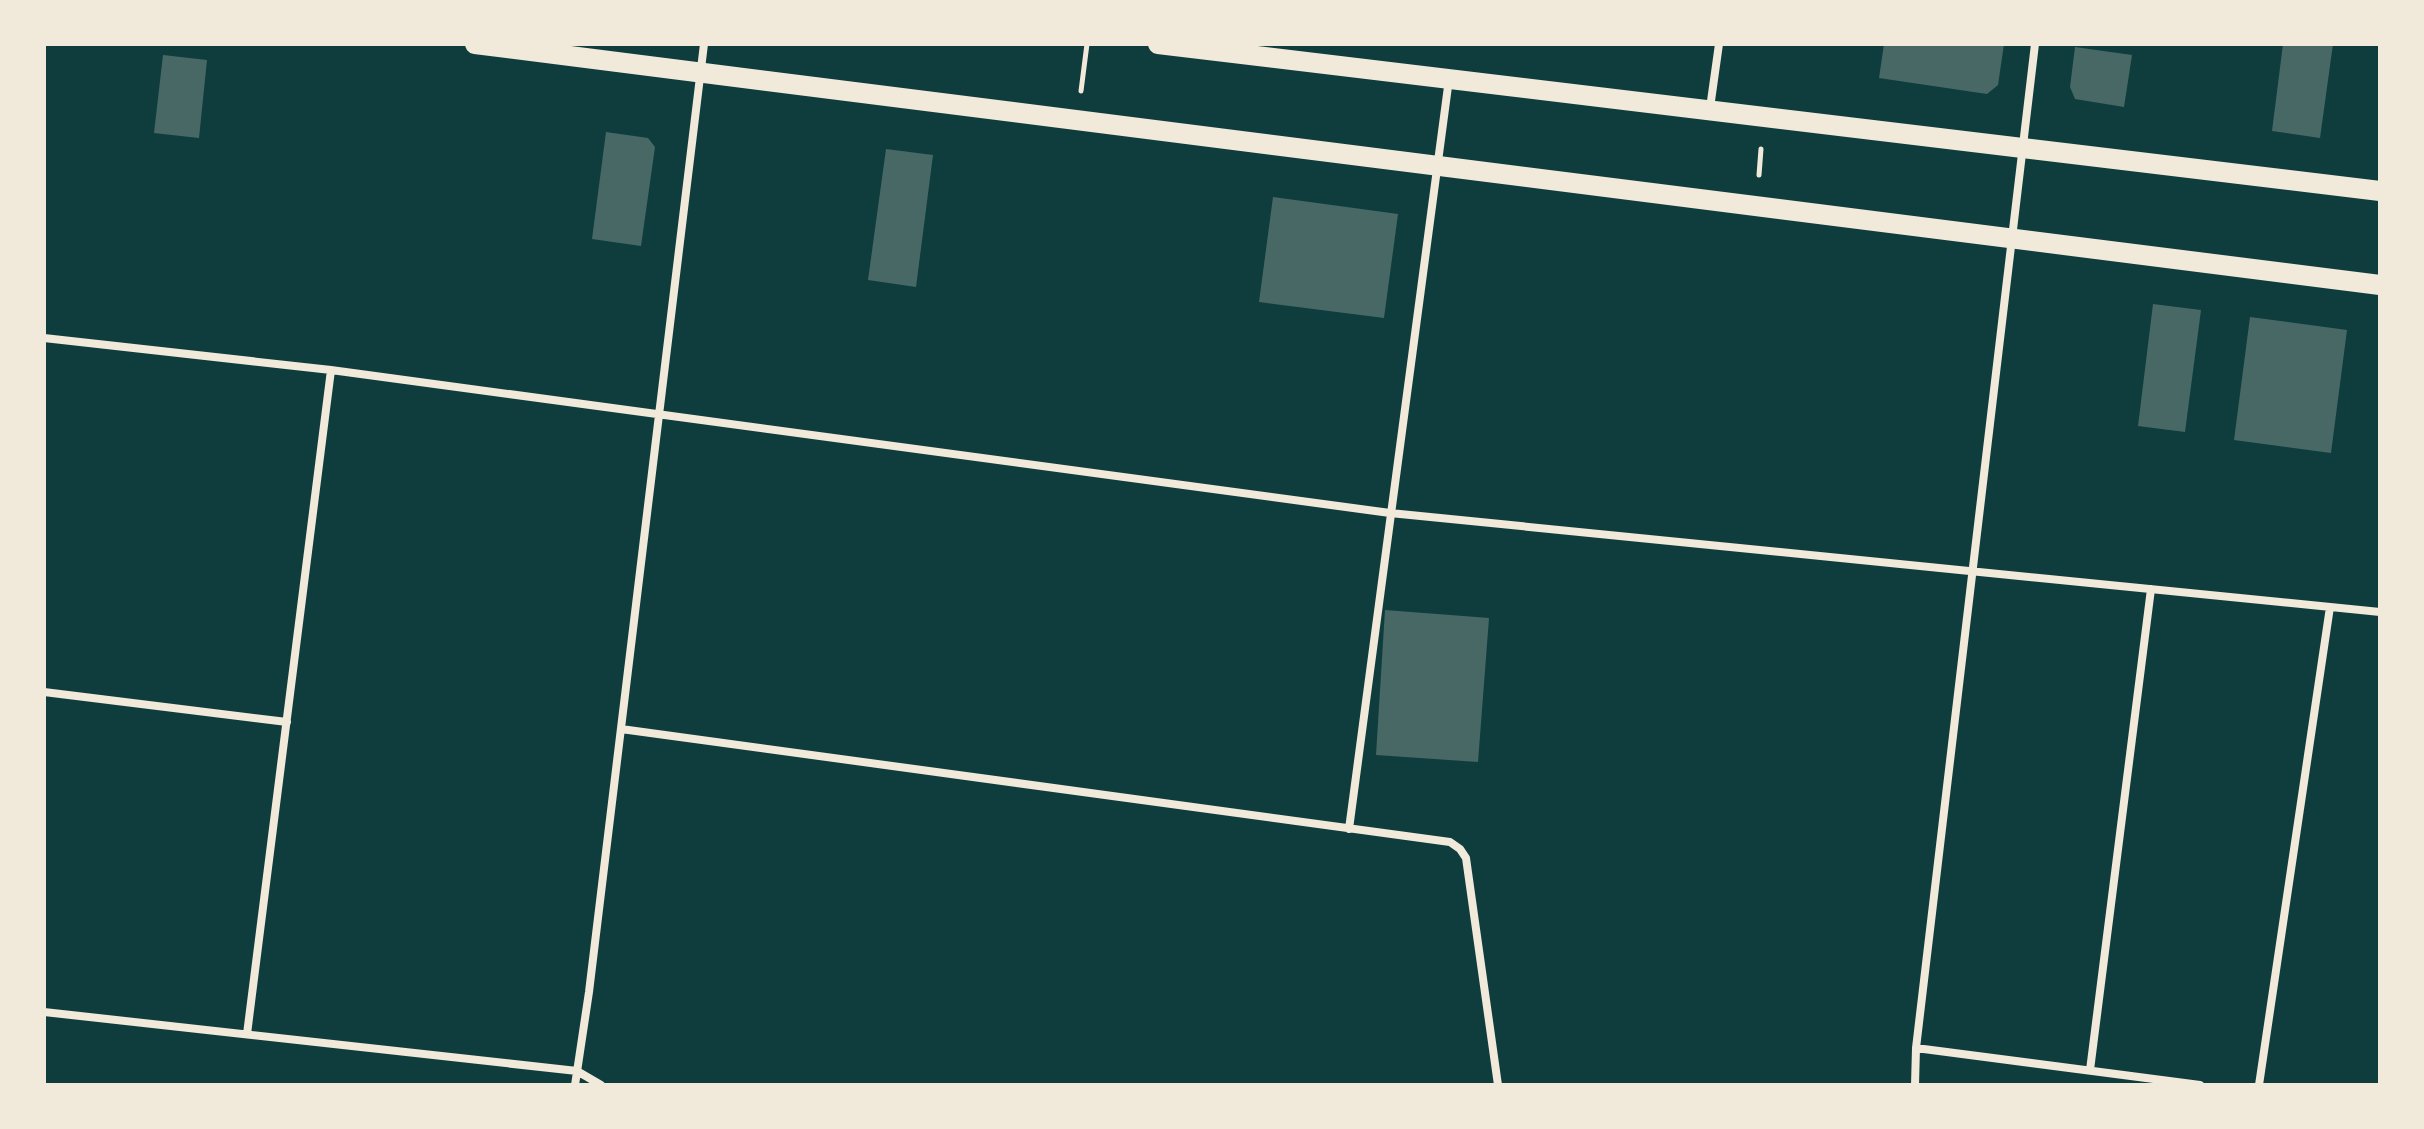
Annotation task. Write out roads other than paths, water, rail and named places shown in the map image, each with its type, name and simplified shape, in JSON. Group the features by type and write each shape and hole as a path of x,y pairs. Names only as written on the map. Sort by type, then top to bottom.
{"main road":[{"path":"475,44 2380,285"},
{"path":"1158,44 2380,191"}],"street":[{"path":"575,1085 661,413 704,44"},
{"path":"1710,109 1719,44"},
{"path":"1915,1085 1916,1048 2035,44"},
{"path":"1349,829 1449,78"},
{"path":"44,338 331,370 1390,513 2380,612"},
{"path":"247,1034 331,370"},
{"path":"2090,1070 2151,589"},
{"path":"2259,1085 2330,607"},
{"path":"44,692 287,722"},
{"path":"621,729 1450,842 1466,858 1498,1085"},
{"path":"44,1012 577,1071 601,1085"},
{"path":"1916,1048 2200,1085"}]}
